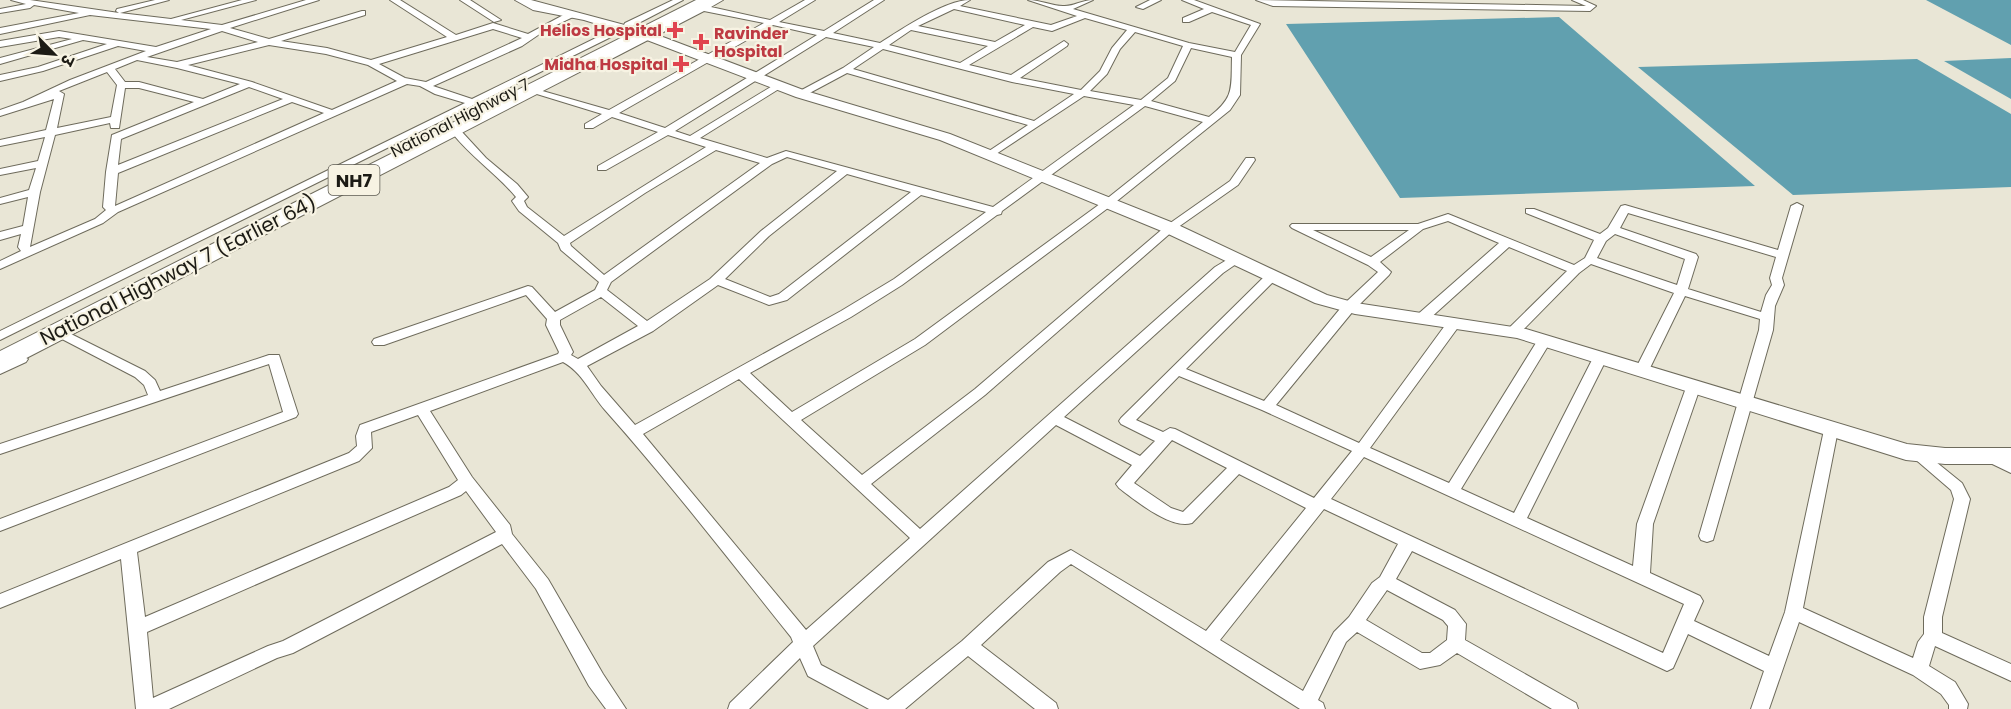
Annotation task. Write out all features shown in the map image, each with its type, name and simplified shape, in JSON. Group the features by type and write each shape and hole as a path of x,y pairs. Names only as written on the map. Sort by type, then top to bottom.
{"highway":[{"name":"National Highway 7 (Earlier 64)","path":"0,360 536,92 702,3"},
{"name":"National Highway 7","path":"0,350 642,34"}],"street":[{"path":"15,0 95,13 219,27 270,42 327,51 371,63 405,81 473,102"},
{"path":"0,11 58,0"},
{"path":"111,13 165,0"},
{"path":"168,21 252,0"},
{"path":"283,0 292,6"},
{"path":"22,107 56,87 132,57 219,27 315,0"},
{"path":"393,0 455,38"},
{"path":"464,0 497,20"},
{"path":"520,0 537,7 572,14 642,34 801,94 945,137 1170,228 1321,299 1349,307 1513,332 1642,369 1831,430 1915,453 2011,456"},
{"path":"642,34 628,25 679,0"},
{"path":"702,3 719,0"},
{"path":"589,126 811,0"},
{"path":"602,168 880,0"},
{"path":"801,94 846,70 910,27 966,0"},
{"path":"1032,0 1188,45 1237,55"},
{"path":"1064,10 1089,0"},
{"path":"1140,7 1157,0"},
{"path":"793,418 920,342 1108,203 1227,108 1235,95 1237,55 1256,24 1186,0"},
{"path":"1260,0 1273,4 1590,9 1592,6 1575,0"},
{"path":"1338,0 1350,4"},
{"path":"1535,1 1548,8"},
{"path":"702,3 770,23 882,46 1012,79 1143,103 1211,121"},
{"path":"954,7 1052,28 1083,16"},
{"path":"1186,20 1212,9"},
{"path":"0,31 95,13"},
{"path":"178,65 270,42 362,13"},
{"path":"425,86 528,38 572,14"},
{"path":"34,25 52,34"},
{"path":"963,65 1030,25"},
{"path":"371,63 493,26 528,38"},
{"path":"910,27 996,45"},
{"path":"990,155 1084,92 1104,72 1116,48 1133,29"},
{"path":"0,336 613,33 642,34"},
{"path":"0,44 52,34 121,42 155,50"},
{"path":"0,61 85,38"},
{"path":"0,78 40,69 121,42"},
{"path":"1012,79 1064,44"},
{"path":"634,432 898,282 997,212 1042,176 1143,103 1172,79 1188,45"},
{"path":"132,57 178,65 249,84 332,113"},
{"path":"108,68 122,85"},
{"path":"846,70 1035,124"},
{"path":"0,265 99,222 114,210 405,81"},
{"path":"114,210 109,207 111,172 116,137 119,134 249,84"},
{"path":"122,85 139,85 204,102"},
{"path":"119,134 114,132 122,85"},
{"path":"692,139 779,85"},
{"path":"0,370 536,92 613,113 692,139 712,148 768,162"},
{"path":"0,113 59,94 57,111 34,192 24,247 28,253"},
{"path":"111,172 291,99"},
{"path":"0,143 116,119"},
{"path":"458,134 482,160 513,186 522,197 518,201 523,208 601,279 609,296 648,328"},
{"path":"564,243 641,191 712,148"},
{"path":"0,601 354,457 365,448 363,436 365,429 564,357 567,352 553,325 554,318 603,286 768,162 786,154 997,212"},
{"path":"861,484 980,392 1170,228 1234,183 1250,160"},
{"path":"0,172 42,163"},
{"path":"580,364 648,328 716,280 772,227 784,220 846,169"},
{"path":"716,280 769,302 783,297 920,190"},
{"path":"0,201 34,192"},
{"path":"1707,536 1766,330 1766,317 1773,291 1778,285 1776,278 1797,206"},
{"path":"1513,332 1575,270 1590,260 1601,239 1613,230 1622,211 1626,208 1783,255"},
{"path":"1530,211 1601,239"},
{"path":"1268,407 1349,307 1385,272 1372,262 1296,226 1419,227 1448,217 1575,270"},
{"path":"1372,262 1419,227"},
{"path":"0,236 28,228"},
{"path":"1613,230 1692,257 1681,291 1642,369"},
{"path":"1422,318 1508,241"},
{"path":"737,709 1235,259"},
{"path":"1590,260 1766,317"},
{"path":"1165,440 1126,421 1272,276"},
{"path":"379,342 528,290 554,318"},
{"path":"1208,642 1361,450 1454,323"},
{"path":"67,336 140,374 150,383 156,398"},
{"path":"1452,491 1544,341"},
{"path":"564,357 580,364 593,388 634,432 798,633 814,670 886,709"},
{"path":"0,449 274,358 291,414 0,525"},
{"path":"1518,521 1600,358"},
{"path":"1178,371 1268,407 1695,601 1667,663 1408,542 1319,504 1170,433 1149,458 1141,462 1125,484 1165,512 1186,519 1237,466"},
{"path":"741,373 793,418 920,538"},
{"path":"1641,577 1645,524 1694,386"},
{"path":"420,408 467,481 504,529 504,535 542,584 596,680 617,709"},
{"path":"1058,420 1141,462"},
{"path":"743,709 920,538 1058,420"},
{"path":"1760,709 1794,612 1831,430"},
{"path":"1915,453 1957,487 1962,499 1933,617 1933,638"},
{"path":"1989,456 2011,468"},
{"path":"138,628 455,491 467,481"},
{"path":"128,548 147,709 274,651 286,648 504,535"},
{"path":"891,709 968,646 1054,567 1071,556 1311,706 1340,638 1355,622 1378,588 1386,582 1408,542"},
{"path":"1386,582 1449,615 1457,624 1456,644"},
{"path":"1794,612 1919,669 1948,688 1959,704 1958,709"},
{"path":"1355,622 1420,661 1434,660 1456,644"},
{"path":"1684,624 1774,667"},
{"path":"1919,669 1927,642 1933,638"},
{"path":"1933,638 2011,673"},
{"path":"1456,644 1569,709"},
{"path":"968,646 1049,709"}],"water":[{"path":"1926,0 2011,0 2011,45"},
{"path":"1559,17 1755,186 1400,198 1286,24"},
{"path":"2011,58 2011,99 1944,61"},
{"path":"1917,59 2011,114 2011,187 1793,195 1638,67"}],"place":[{"name":"Helios Hospital","path":"675,30"},
{"name":"Ravinder Hospital","path":"701,42"},
{"name":"Midha Hospital","path":"681,64"}]}
